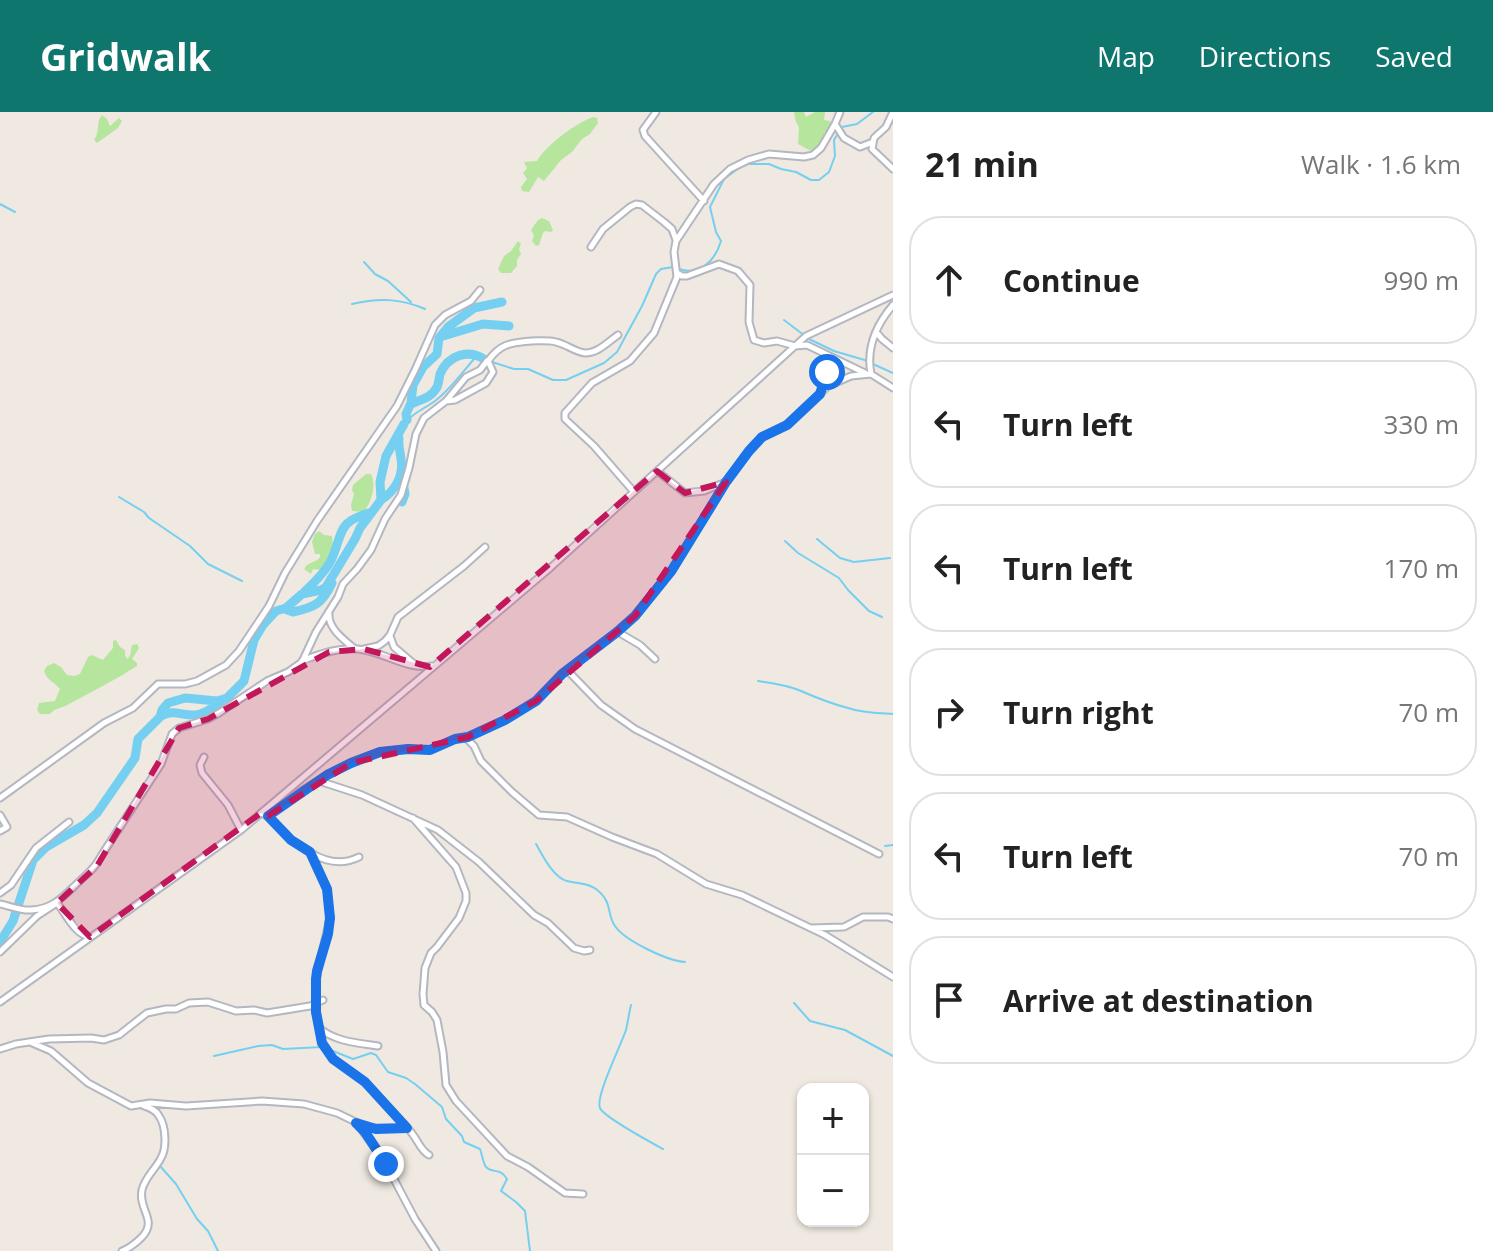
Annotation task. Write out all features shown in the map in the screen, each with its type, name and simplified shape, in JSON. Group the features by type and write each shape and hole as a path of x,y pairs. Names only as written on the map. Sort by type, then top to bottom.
{"street":[{"path":"656,112 645,125 645,136 704,201"},
{"path":"634,492 565,419 565,413 592,383 630,361 654,333 674,285 676,241 720,177 739,164 769,154 813,155 821,148 840,112"},
{"path":"893,112 886,127 874,138 872,149 893,169"},
{"path":"835,124 844,138 860,147 873,142"},
{"path":"591,247 603,229 636,204 642,205 672,229 676,241"},
{"path":"676,272 687,276 719,264 738,271 750,285 749,322 754,340 795,346 802,344 893,388"},
{"path":"0,798 104,723 133,708 158,684 197,681 235,657 269,606 317,521 397,406 435,325 445,315 471,301 480,290"},
{"path":"0,1002 241,830 550,568 806,336 893,295"},
{"path":"869,375 869,355 878,324 893,305"},
{"path":"876,331 893,348"},
{"path":"302,662 343,584 371,550 385,519 401,495 416,434 428,415 446,401 466,377 480,370 509,342 559,342 583,353 599,349 618,335"},
{"path":"820,394 827,372 822,352"},
{"path":"446,401 455,400 486,383 493,372 489,359"},
{"path":"268,816 318,780 351,763 380,752 430,750 455,739 466,738 521,711 635,616 672,570 726,482 762,437 787,425 828,386 851,376 869,375"},
{"path":"657,471 685,493 704,491 726,482"},
{"path":"0,952 97,866 161,764 172,734 179,728 208,719 302,662 334,651 378,646 390,635 398,617 485,547"},
{"path":"329,610 331,626 356,649"},
{"path":"617,632 640,645 655,659"},
{"path":"390,635 398,652 416,666"},
{"path":"364,649 416,666 432,666"},
{"path":"567,670 601,705 635,729 879,854"},
{"path":"466,738 502,784 539,815 577,820 657,854 706,884 730,890 810,928 893,977"},
{"path":"204,757 200,767 202,773 228,805 241,830"},
{"path":"318,780 362,795 444,834 574,948 590,950"},
{"path":"261,813 268,816 291,840 325,860 337,862 359,857"},
{"path":"0,815 7,827 0,831"},
{"path":"413,818 456,867 466,893 459,918 431,953 425,968 424,1005 437,1020 446,1085 456,1101 507,1156 565,1193 583,1194"},
{"path":"0,893 20,874 36,848 69,822"},
{"path":"310,852 327,889 330,906 328,934 317,971 316,1004 320,1038 333,1059 365,1082 414,1134 423,1152 429,1155"},
{"path":"0,904 30,911 57,903"},
{"path":"57,903 78,931 90,937"},
{"path":"810,928 844,927 863,917 893,919"},
{"path":"0,1049 49,1039 104,1040 119,1035 147,1013 176,1009 189,1003 208,1002 236,1011 267,1013 310,1006 323,1000"},
{"path":"319,1027 336,1038 378,1046"},
{"path":"30,1042 51,1051 88,1083 126,1105 157,1103 186,1106 262,1101 304,1104 376,1129 407,1128"},
{"path":"122,1251 148,1230 149,1221 141,1202 142,1191 146,1179 163,1157 165,1145 158,1113 139,1105"},
{"path":"356,1123 386,1164 436,1251"}],"highlighted area":[{"path":"657,471 685,493 726,482 635,616 536,701 468,737 351,763 268,816 261,813 90,937 57,903 97,866 179,728 208,719 329,652 364,649 430,667"}],"green space":[{"path":"794,112 804,112 806,117 815,112 825,112 824,120 830,121 832,126 811,151 798,144 799,127"},
{"path":"102,115 110,126 119,118 122,121 118,128 97,143 94,140"},
{"path":"593,117 597,118 598,123 590,134 561,160 544,181 538,177 529,192 522,191 521,187 527,179 523,173 527,168 524,162 537,161 562,135"},
{"path":"542,218 549,221 553,230 545,231 536,246 531,230"},
{"path":"518,241 521,254 517,266 511,273 501,273 498,269 504,256"},
{"path":"366,474 371,474 373,479 371,499 364,512 352,511 353,485"},
{"path":"319,531 332,536 332,549 322,570 313,569 311,574 304,569 320,557 320,554 315,554 312,542"},
{"path":"116,640 125,650 127,659 132,645 137,644 139,648 132,659 137,666 50,714 40,714 37,710 39,703 55,701 60,689 45,674 47,666 54,663 67,675 80,674 88,657 92,655 103,660"}],"waterway":[{"path":"679,269 694,270 706,265 718,248 721,241 710,207 724,179 748,164 769,164 811,180 819,180 829,172 835,156 834,140 842,127 857,124 873,112"},
{"path":"0,204 15,212"},
{"path":"364,262 411,302"},
{"path":"489,361 514,369 528,369 553,380 566,380 604,363 617,352 656,274 661,269 673,267"},
{"path":"352,304 389,300 425,309"},
{"path":"407,420 413,385 423,367 437,354 439,338 448,327 474,308 502,302"},
{"path":"784,320 809,339 834,351 868,361"},
{"path":"440,337 483,324 509,326"},
{"path":"410,405 434,391 444,367 453,358 472,354 484,359"},
{"path":"404,424 446,392 474,359 485,360"},
{"path":"873,364 893,373"},
{"path":"0,942 13,921 33,860 46,847 84,825 97,813 135,758 138,739 160,717 168,703 185,698 217,701 227,698 244,681 254,640 263,625 276,611 286,608 302,594 326,587 360,528 381,500 380,482 386,456 404,424"},
{"path":"381,500 400,477 399,438"},
{"path":"402,502 405,494 403,482"},
{"path":"119,497 190,546 208,564 242,581"},
{"path":"305,591 328,566 344,527 372,512"},
{"path":"817,539 840,558 854,562 890,558"},
{"path":"785,541 798,553 839,578 869,611 882,617"},
{"path":"285,609 293,612 312,606 325,596 332,583"},
{"path":"758,681 791,687 854,710 893,714"},
{"path":"161,716 174,713 198,715 221,702"},
{"path":"536,844 549,866 562,879 589,885 602,894 612,922 620,932 647,949 685,962"},
{"path":"885,846 893,845"},
{"path":"794,1003 810,1021 845,1030 893,1056"},
{"path":"631,1005 626,1030 601,1093 600,1108 663,1149"},
{"path":"214,1056 258,1046 272,1045 283,1049 322,1047"},
{"path":"328,1049 353,1059 371,1053 376,1055 388,1072 406,1078 442,1107 446,1119 464,1142 480,1149 486,1167 502,1173 507,1179 501,1191 525,1211 530,1251"},
{"path":"160,1166 176,1184 218,1251"}],"route":[{"path":"386,1164 356,1123 376,1129 407,1128 365,1082 333,1059 320,1038 316,979 330,918 327,889 310,852 291,840 268,816 301,791 351,763 380,752 430,750 505,720 536,701 562,674 635,616 672,570 726,482 749,451 762,437 787,425 820,394 827,372"}]}
